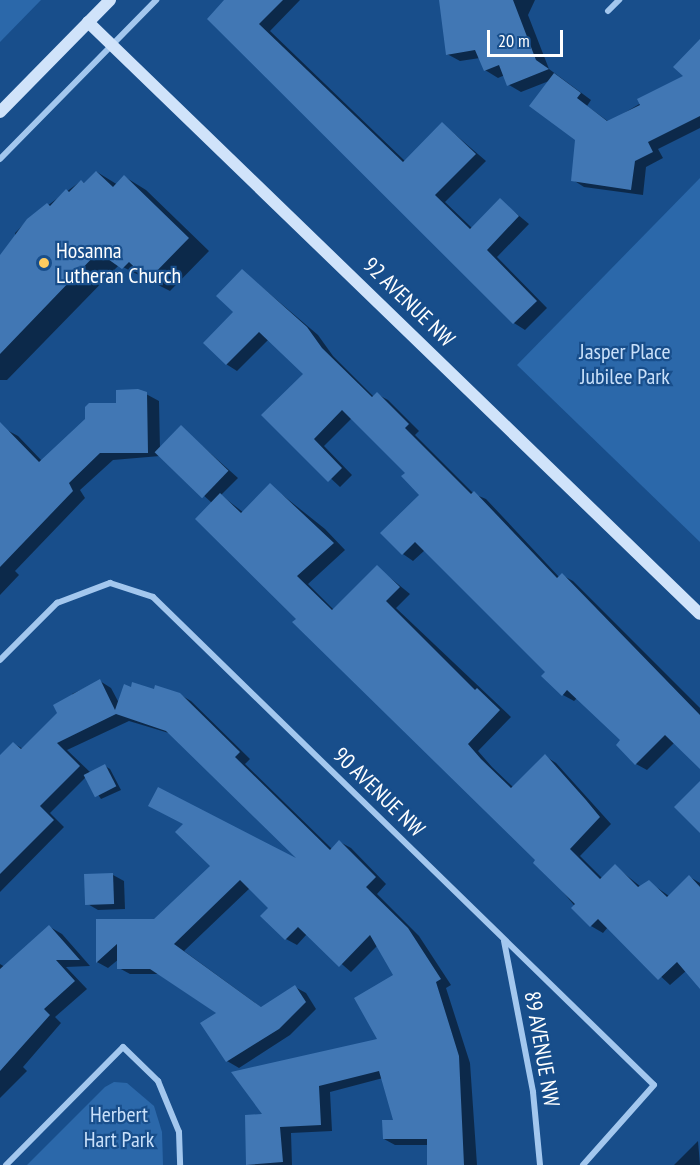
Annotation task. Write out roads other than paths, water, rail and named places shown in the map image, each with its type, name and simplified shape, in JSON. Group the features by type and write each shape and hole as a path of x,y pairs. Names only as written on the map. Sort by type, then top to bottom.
{"street":[{"path":"0,112 110,0"},
{"path":"0,159 156,0"},
{"path":"608,11 619,0"},
{"name":"92 AVENUE NW","path":"88,22 700,614"},
{"name":"90 AVENUE NW","path":"0,660 57,603 110,583 153,597 504,941 654,1084 583,1165"},
{"name":"89 AVENUE NW","path":"504,941 533,1092 540,1165"},
{"path":"6,1165 123,1047 158,1081 179,1132 180,1165"}],"place":[{"name":"Hosanna Lutheran Church","path":"44,263"}],"park label":[{"name":"Jasper Place Jubilee Park","path":"625,364"},
{"name":"Herbert Hart Park","path":"119,1126"}]}
